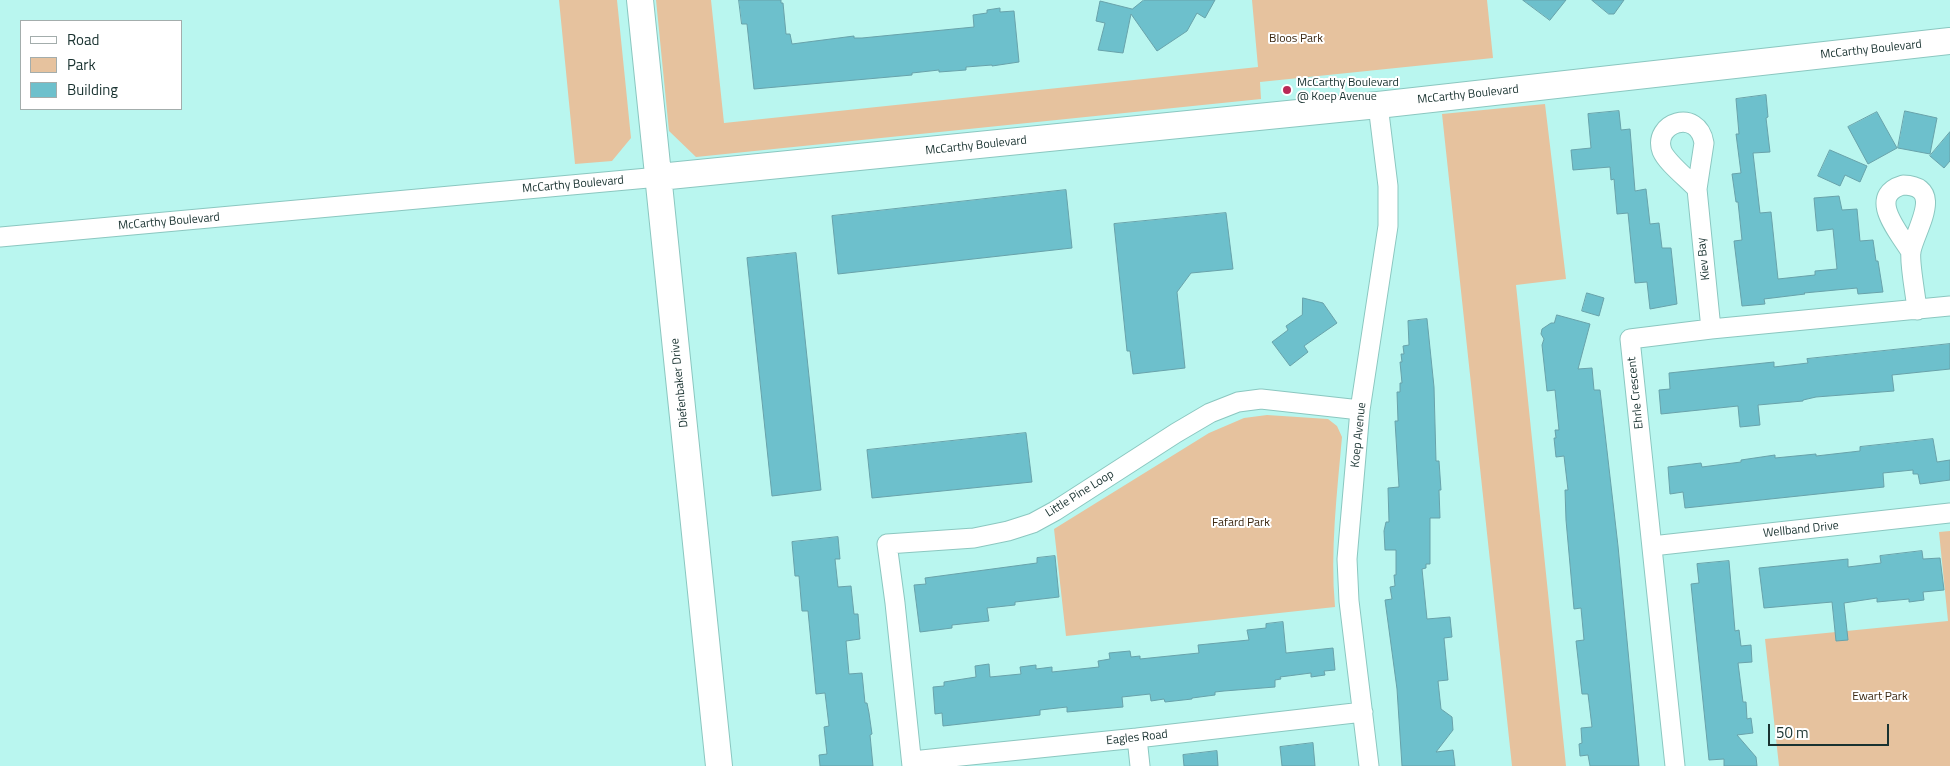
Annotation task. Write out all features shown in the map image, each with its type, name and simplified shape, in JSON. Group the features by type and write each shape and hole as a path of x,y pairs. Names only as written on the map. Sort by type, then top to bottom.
{"main road":[{"name":"Diefenbaker Drive","path":"640,0 660,177 720,766"},
{"name":"McCarthy Boulevard","path":"660,177 1378,105 1950,41"}],"street":[{"name":"Koep Avenue","path":"1369,766 1349,601 1347,559 1360,410 1388,226 1388,186 1378,105"},
{"name":"McCarthy Boulevard","path":"0,237 660,177"},
{"name":"Kiev Bay","path":"1697,189 1711,329"},
{"path":"1911,252 1917,310"},
{"name":"Ehrle Crescent","path":"1675,766 1630,339 1711,329 1950,306"},
{"name":"Little Pine Loop","path":"912,763 887,544 974,538 1008,531 1033,523 1056,511 1176,433 1210,413 1238,402 1261,398 1360,410"},
{"name":"Wellband Drive","path":"1652,546 1950,513"},
{"name":"Eagles Road","path":"912,763 1363,712"},
{"path":"1137,738 1140,766"}],"green space":[{"path":"559,0 617,0 631,138 612,161 575,164"},
{"name":"Bloos Park","path":"656,0 711,0 724,123 1258,67 1252,0 1487,0 1493,58 1260,82 1261,99 696,157 669,131"},
{"path":"1545,104 1566,279 1516,285 1566,766 1512,766 1442,114"},
{"name":"Fafard Park","path":"1267,415 1328,419 1337,426 1342,437 1333,564 1335,607 1066,636 1054,529 1209,433 1244,418"},
{"name":"Ewart Park","path":"1950,531 1950,766 1779,766 1765,639 1948,621 1939,532"}],"building":[{"path":"739,0 781,0 781,3 783,3 786,34 790,34 792,44 854,36 854,38 862,38 974,27 973,15 987,13 987,10 1000,8 1000,12 1014,11 1019,62 966,67 966,70 939,72 939,70 912,73 912,75 754,89 747,24 742,24"},
{"path":"1144,0 1215,0 1205,18 1197,13 1187,31 1157,51 1131,14 1123,53 1098,50 1105,23 1096,21 1100,1 1132,9"},
{"path":"1523,0 1566,0 1550,20"},
{"path":"1592,0 1624,0 1614,14 1609,14"},
{"path":"1766,95 1768,117 1766,118 1770,152 1753,153 1760,213 1771,212 1778,279 1815,275 1815,271 1837,269 1833,229 1817,231 1814,198 1839,196 1842,210 1857,209 1860,241 1873,240 1883,292 1858,294 1857,288 1804,293 1764,299 1765,304 1742,306 1734,241 1742,240 1738,202 1736,202 1732,174 1741,173 1736,134 1739,134 1736,99"},
{"path":"1619,111 1621,130 1630,129 1635,191 1646,189 1650,224 1659,223 1662,248 1671,248 1677,304 1650,309 1647,282 1635,283 1628,213 1617,214 1614,179 1611,180 1610,167 1573,170 1571,150 1591,148 1588,114"},
{"path":"1905,111 1937,118 1930,154 1898,148"},
{"path":"1877,112 1897,148 1868,164 1848,127"},
{"path":"1950,132 1950,161 1944,168 1930,156"},
{"path":"1830,150 1867,166 1860,182 1845,175 1840,186 1818,176"},
{"path":"1066,190 1072,248 838,274 832,216"},
{"path":"1226,213 1233,269 1191,273 1177,292 1185,368 1133,374 1130,351 1127,351 1114,224"},
{"path":"796,253 821,490 772,496 747,258"},
{"path":"1587,293 1604,298 1599,316 1582,311"},
{"path":"1303,298 1323,303 1337,323 1304,346 1308,352 1290,366 1272,342 1288,330 1286,326 1302,315"},
{"path":"1557,315 1590,324 1578,369 1592,368 1594,390 1600,390 1618,546 1639,766 1590,766 1588,755 1580,756 1579,744 1582,743 1581,728 1592,727 1588,694 1582,694 1576,641 1584,640 1581,608 1574,609 1566,520 1565,490 1568,490 1564,456 1556,457 1554,438 1556,438 1555,430 1559,430 1555,390 1547,391 1542,345 1544,339 1541,334 1542,329 1554,323"},
{"path":"1427,319 1434,387 1436,461 1439,461 1441,490 1439,490 1440,518 1430,518 1430,564 1426,564 1426,568 1422,569 1427,619 1450,617 1452,637 1444,638 1448,680 1438,681 1441,709 1452,717 1453,730 1436,752 1453,750 1455,766 1402,766 1397,689 1385,600 1392,599 1390,587 1395,586 1394,575 1396,575 1396,550 1385,550 1384,531 1386,522 1389,522 1388,488 1399,487 1395,421 1398,421 1397,392 1400,392 1400,383 1402,383 1401,354 1404,354 1403,346 1409,345 1408,321"},
{"path":"1950,344 1950,369 1892,375 1894,391 1816,397 1803,401 1758,405 1760,425 1740,427 1738,406 1661,414 1659,390 1670,389 1669,373 1774,362 1774,367 1808,363 1807,359"},
{"path":"1026,433 1032,482 872,498 867,450"},
{"path":"1933,439 1937,462 1950,460 1950,480 1920,484 1918,474 1913,474 1913,470 1883,473 1884,487 1685,508 1683,492 1670,494 1668,467 1701,463 1702,467 1775,455 1775,458 1816,454 1816,456 1860,451 1860,447"},
{"path":"838,537 840,559 835,559 838,587 851,586 854,614 858,614 860,639 846,641 849,674 862,673 865,703 867,703 872,734 870,735 873,766 820,766 819,755 827,754 824,727 829,726 825,693 816,694 808,611 802,611 799,576 795,576 792,542"},
{"path":"1922,551 1923,559 1940,558 1944,590 1923,592 1924,600 1909,602 1909,599 1877,602 1877,598 1844,603 1848,640 1836,641 1832,602 1764,608 1759,568 1848,559 1848,567 1881,563 1880,556"},
{"path":"1055,556 1059,597 1015,602 1015,605 987,608 989,621 952,625 952,628 920,632 914,585 926,584 925,578 1037,563 1037,558"},
{"path":"1729,561 1735,631 1739,630 1741,646 1751,645 1752,662 1738,663 1743,702 1746,702 1747,719 1751,718 1753,733 1737,735 1756,757 1757,766 1724,766 1724,759 1709,760 1691,584 1699,583 1697,564"},
{"path":"1283,622 1286,653 1333,648 1335,670 1324,671 1325,675 1311,677 1311,673 1280,677 1281,679 1275,680 1275,687 1215,692 1215,695 1192,699 1165,702 1164,699 1151,701 1150,694 1122,697 1123,707 1067,712 1067,707 1040,710 1040,715 943,726 942,713 935,714 933,687 944,686 944,682 976,677 975,666 989,664 990,677 1021,674 1020,667 1036,665 1036,669 1052,667 1052,672 1099,667 1098,661 1110,659 1109,653 1130,651 1131,657 1140,656 1140,659 1199,653 1198,645 1249,640 1247,630 1266,628 1266,624"},
{"path":"1313,743 1315,766 1282,766 1280,747"},
{"path":"1217,751 1218,766 1184,766 1183,755"}],"place":[{"name":"McCarthy Boulevard @ Koep Avenue","path":"1287,90"}]}
